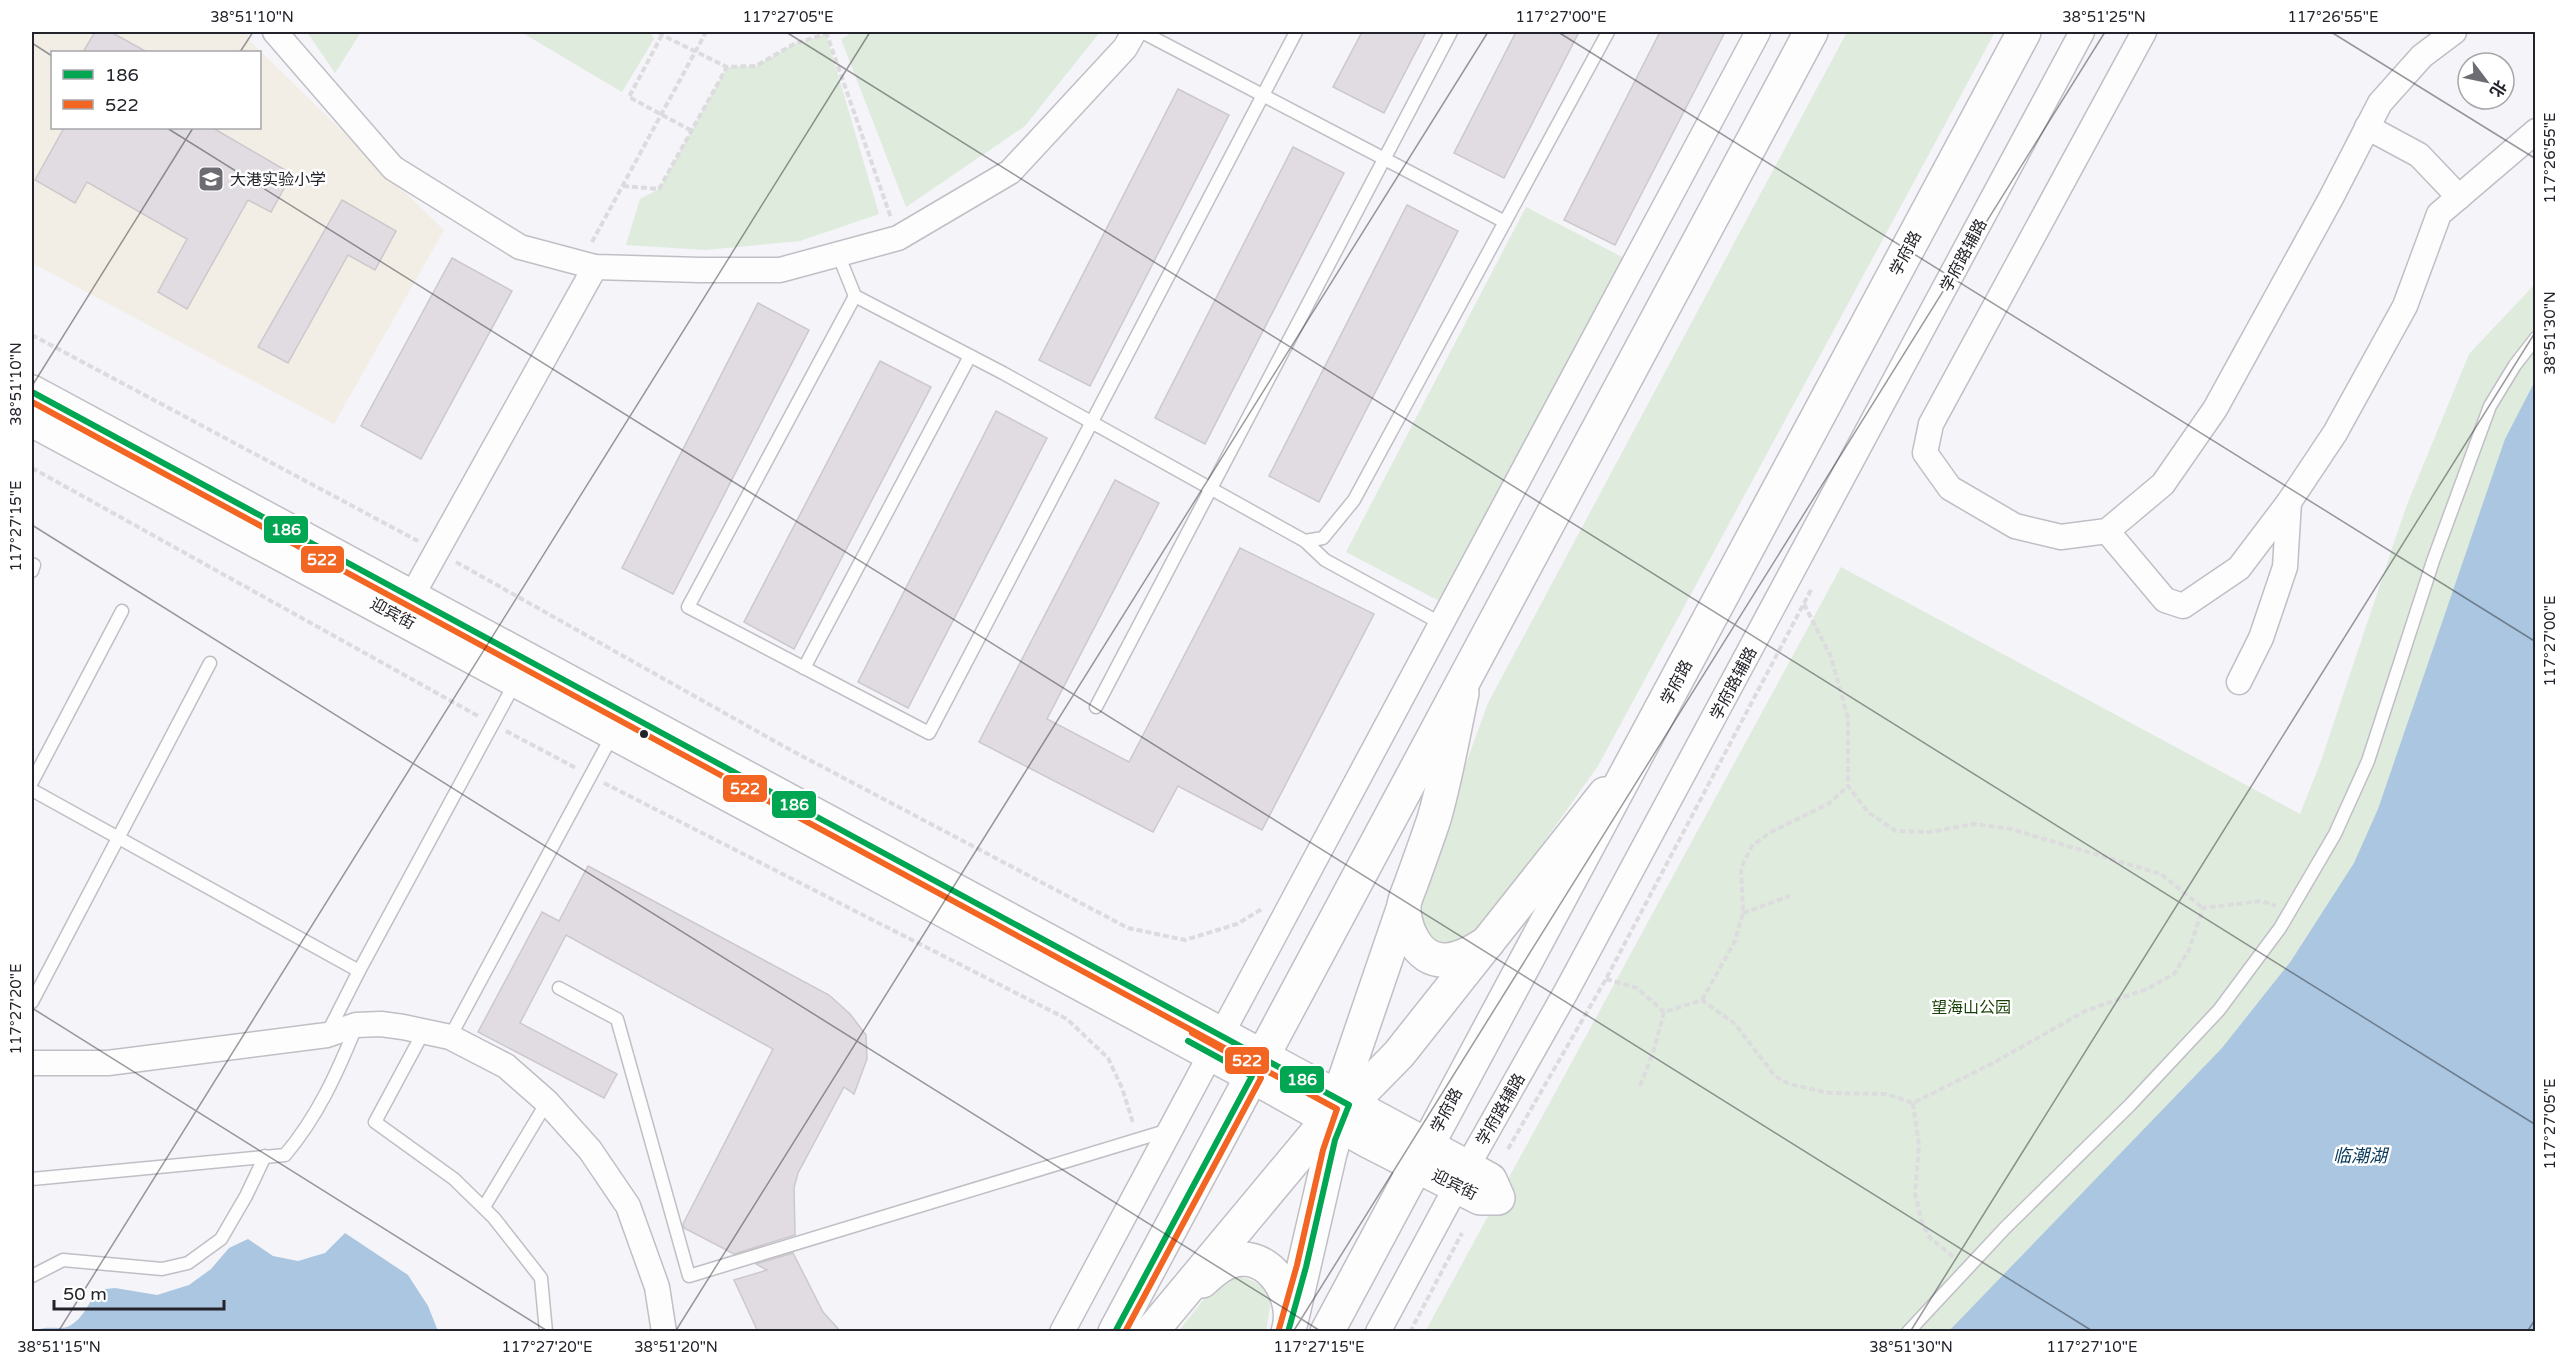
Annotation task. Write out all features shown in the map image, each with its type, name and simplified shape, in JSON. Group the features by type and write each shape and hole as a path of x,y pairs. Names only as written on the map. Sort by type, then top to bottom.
{"main road":[{"path":"1114,1332 1811,32"},
{"name":"学府路","path":"1327,1332 2024,32"},
{"name":"迎宾街","path":"32,392 405,607 1462,1177"},
{"name":"迎宾街","path":"32,420 405,607 517,680 1216,1044"},
{"path":"1290,1327 1338,1112 1434,817 1465,680"},
{"path":"1160,1320 1338,1112 1399,1054 1638,753"},
{"path":"1404,906 1408,931 1421,953 1430,958 1442,960 1463,957 1492,939"},
{"path":"1160,1320 1220,1264 1242,1259 1259,1263 1283,1285 1290,1327"}],"street":[{"path":"274,32 393,168 520,247 588,265 780,270 898,238 1010,172 1125,48 1134,32"},
{"path":"1062,1332 1758,32"},
{"name":"学府路辅路","path":"1378,1332 1572,982 2082,32"},
{"path":"2144,32 1931,424 1925,453 1950,488 2015,526 2061,537 2108,531 2163,484 2215,408 2331,198 2380,103 2422,56 2454,32"},
{"path":"2367,127 2419,155 2459,197"},
{"path":"2108,531 2165,600 2183,606 2239,568 2289,502 2335,433 2405,306 2439,214 2535,131"},
{"path":"405,607 438,551 588,265"},
{"path":"2239,682 2261,638 2286,567 2289,502"},
{"path":"32,1064 108,1063 327,1035 356,1026 381,1024 450,1037 507,1066 547,1102 590,1150 628,1206 657,1287 664,1332"}],"lane":[{"path":"1142,32 1505,222"},
{"path":"855,296 688,607 930,733 1296,32"},
{"path":"1096,707 1209,488 1451,32"},
{"path":"1305,541 1323,538 1354,500 1608,32"},
{"path":"838,254 855,296 970,356 1305,541 1325,560 1442,624"},
{"path":"1908,1332 1967,1268 2130,1105 2219,1010 2280,928 2335,834 2368,760 2433,561 2490,406 2515,364 2535,338"},
{"path":"804,668 970,356"},
{"path":"32,564 34,566 32,571"},
{"path":"32,782 122,611"},
{"path":"32,1002 210,663"},
{"path":"327,1035 359,971 517,680"},
{"path":"450,1037 614,732"},
{"path":"32,790 359,971"},
{"path":"559,988 617,1019 689,1276 1169,1130"},
{"path":"32,1179 285,1155 305,1131 334,1081 356,1026"},
{"path":"424,1031 375,1122 454,1179 484,1208 541,1278 546,1332"},
{"path":"484,1208 547,1102"},
{"path":"32,1276 63,1260 162,1269 188,1263 221,1239 246,1196 265,1156"}],"path":[{"path":"588,265 623,186 706,32"},
{"path":"692,131 629,97 661,33 727,67 756,66 795,44 827,32 898,238"},
{"path":"623,186 659,189 727,67"},
{"path":"32,335 438,551 785,747 1128,928 1185,940 1237,924 1264,908"},
{"path":"1508,1149 1606,979 1815,582"},
{"path":"1804,603 1831,657 1848,718 1848,786 1868,812 1896,831 1930,832 1974,825 2011,829 2161,874 2202,908 2261,901 2291,910"},
{"path":"1664,1012 1702,1000 1735,941 1743,913 1741,868 1752,846 1769,833 1828,804 1848,786"},
{"path":"1743,913 1790,896"},
{"path":"1702,1000 1736,1024 1775,1076 1789,1084 1829,1093 1886,1095 1914,1103 1995,1062 2085,1011 2147,989 2174,974 2189,950 2202,908"},
{"path":"1606,979 1637,988 1664,1012"},
{"path":"1640,1086 1653,1053 1664,1012"},
{"path":"1914,1103 1919,1146 1915,1193 1922,1223 1930,1238 1967,1268"},
{"path":"1410,1332 1462,1233"}],"shaded area":[{"name":"大港实验小学","path":"32,32 246,32 251,42 260,51 51,51 51,129 261,129 261,52 444,230 334,424 32,263"}],"green space":[{"path":"307,32 361,32 335,73"},
{"path":"521,32 650,32 654,39 622,92"},
{"path":"853,32 1100,32 1025,126 906,207 841,39"},
{"path":"1847,32 1995,32 1598,766 1474,940 1450,951 1419,937 1416,901 1488,703"},
{"path":"826,34 879,214 800,241 705,250 626,245 640,199 659,189 727,67 756,66 794,44"},
{"path":"1526,207 1624,258 1441,602 1346,552"},
{"name":"望海山公园","path":"2535,284 2535,1331 1425,1332 1841,567 2300,814 2321,761 2406,507 2469,354"},
{"path":"1235,1276 1257,1283 1271,1300 1266,1331 1178,1332 1218,1281"}],"water":[{"name":"临潮湖","path":"2535,381 2535,1331 1949,1331 2222,1048 2291,961 2354,863 2378,809 2505,439"},
{"path":"345,1233 408,1275 428,1306 438,1331 34,1331 44,1328 63,1328 77,1321 97,1290 115,1288 157,1295 189,1285 211,1269 229,1248 248,1239 273,1256 298,1261 325,1253"}],"building":[{"path":"95,32 111,32 145,51 84,51"},
{"path":"1362,32 1426,32 1384,113 1333,87"},
{"path":"1516,32 1579,32 1504,178 1454,153"},
{"path":"1660,32 1725,32 1615,245 1564,220"},
{"path":"1178,89 1229,115 1090,386 1039,360"},
{"path":"63,129 215,129 292,174 271,212 248,200 187,309 158,292 187,239 87,182 75,203 35,180"},
{"path":"1293,147 1344,173 1205,444 1155,418"},
{"path":"342,200 396,231 375,270 348,255 288,363 258,347"},
{"path":"1407,205 1458,231 1319,502 1269,476"},
{"path":"452,258 512,291 421,459 361,426"},
{"path":"758,303 809,330 673,594 622,568"},
{"path":"880,361 931,387 794,649 744,622"},
{"path":"996,411 1047,438 908,708 858,682"},
{"path":"1115,480 1159,503 1047,719 1129,762 1240,548 1374,614 1262,830 1178,786 1153,832 979,742"},
{"path":"588,866 829,995 850,1014 866,1035 867,1059 854,1094 844,1087 798,1173 794,1188 795,1235 734,1254 684,1228 683,1224 773,1049 566,935 520,1023 617,1074 604,1098 478,1032 542,912 559,921"},
{"path":"793,1253 823,1312 841,1332 758,1332 734,1280 767,1270 756,1264"}],"transit line":[{"name":"186","path":"32,392 1349,1105 1335,1140 1306,1267 1288,1332"},
{"name":"522","path":"32,402 1337,1109 1323,1150 1297,1265 1279,1329"},
{"name":"522","path":"1125,1332 1261,1078 1257,1069 1192,1033"},
{"name":"186","path":"1115,1332 1252,1076 1188,1041"}],"place":[{"name":"大港实验小学","path":"211,179"}]}
